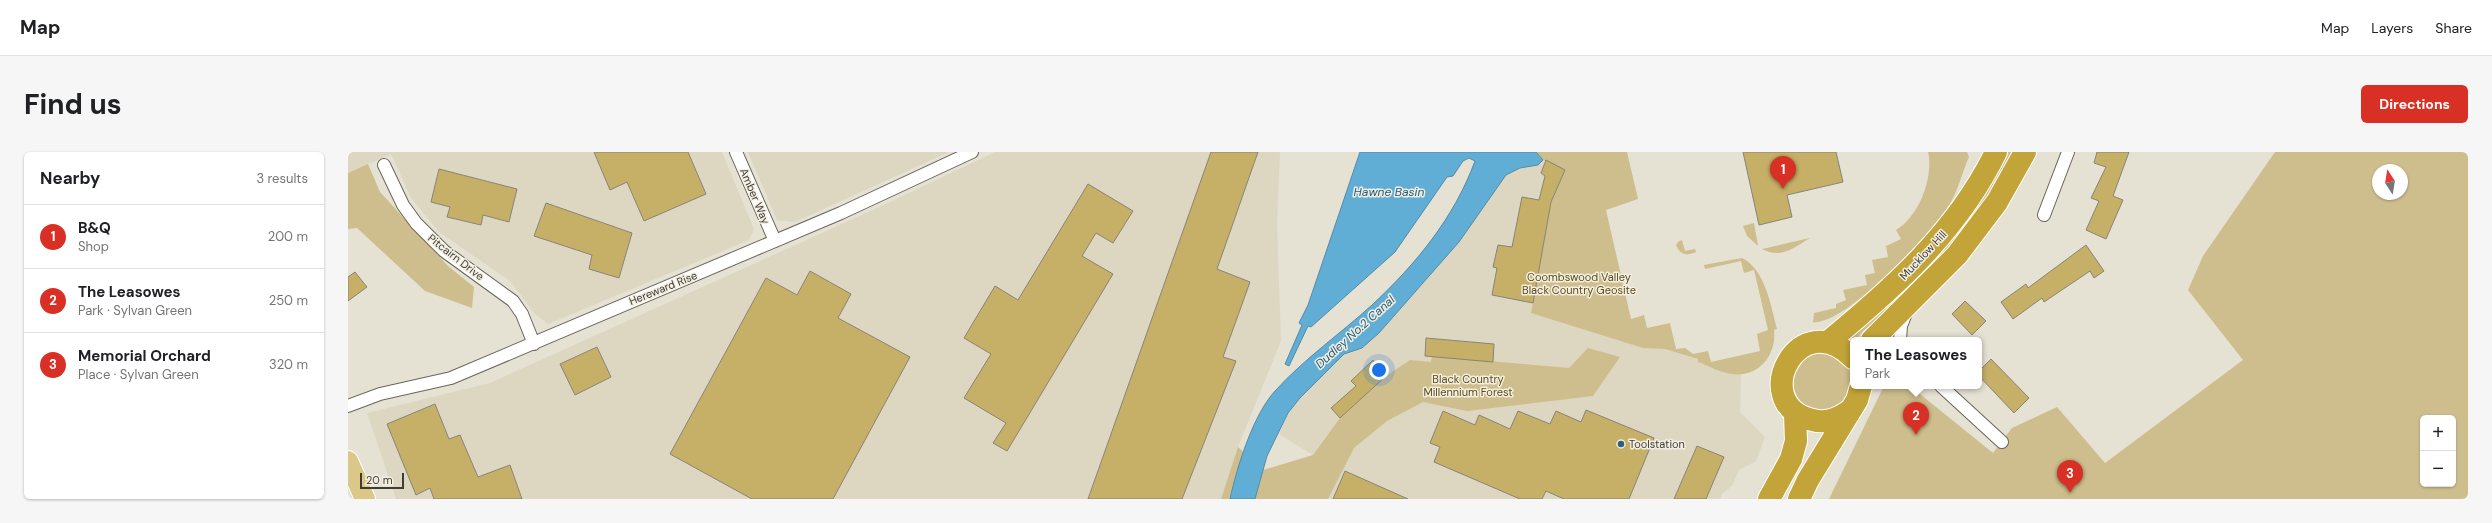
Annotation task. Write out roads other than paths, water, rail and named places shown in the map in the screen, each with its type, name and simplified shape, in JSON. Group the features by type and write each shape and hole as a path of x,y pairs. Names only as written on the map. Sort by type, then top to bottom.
{"highway":[{"name":"Mucklow Hill","path":"1829,341 1882,297 1934,246 1964,207 1996,152"},
{"name":"Mucklow Hill","path":"1880,337 1912,299 1957,254 1997,202 2026,152"},
{"path":"1849,411 1841,417 1824,422 1815,421 1795,414 1784,400 1782,377 1786,363 1792,355 1804,346 1822,340 1841,346 1850,355"},
{"path":"1799,499 1808,480 1857,400 1860,389"},
{"path":"1768,499 1791,459 1796,440 1795,414"}],"main road":[{"path":"348,461 365,499"}],"street":[{"name":"Amber Way","path":"736,152 774,241"},
{"name":"Hereward Rise","path":"348,406 380,394 451,378 534,344 906,184 972,152"},
{"path":"2044,215 2068,152"},
{"name":"Pitcairn Drive","path":"384,165 403,204 416,223 444,251 513,301 522,314 534,344"},
{"path":"1900,337 1901,326 1912,299"},
{"path":"1944,389 2002,442"}],"water":[{"path":"1360,152 1536,152 1543,160 1538,165 1520,168 1506,175 1459,242 1379,333 1362,348 1344,354 1300,398 1288,413 1267,456 1255,499 1230,499 1247,442 1267,401 1286,379 1360,316 1404,273 1445,221 1466,182 1475,161 1469,158 1463,161 1453,176 1447,177 1395,252 1311,327 1308,326 1289,366 1285,364 1302,325 1299,323 1308,305"}],"place":[{"name":"B&Q","path":"1783,189"},
{"name":"The Leasowes","path":"1916,435"},
{"name":"Toolstation","path":"1621,444"},
{"name":"Memorial Orchard","path":"2070,493"}],"water label":[{"name":"Hawne Basin","path":"1389,192"},
{"name":"Dudley No.2 Canal","path":"1355,332"}],"park label":[{"name":"Coombswood Valley Black Country Geosite","path":"1579,283"},
{"name":"Black Country Millennium Forest","path":"1468,385"}]}
